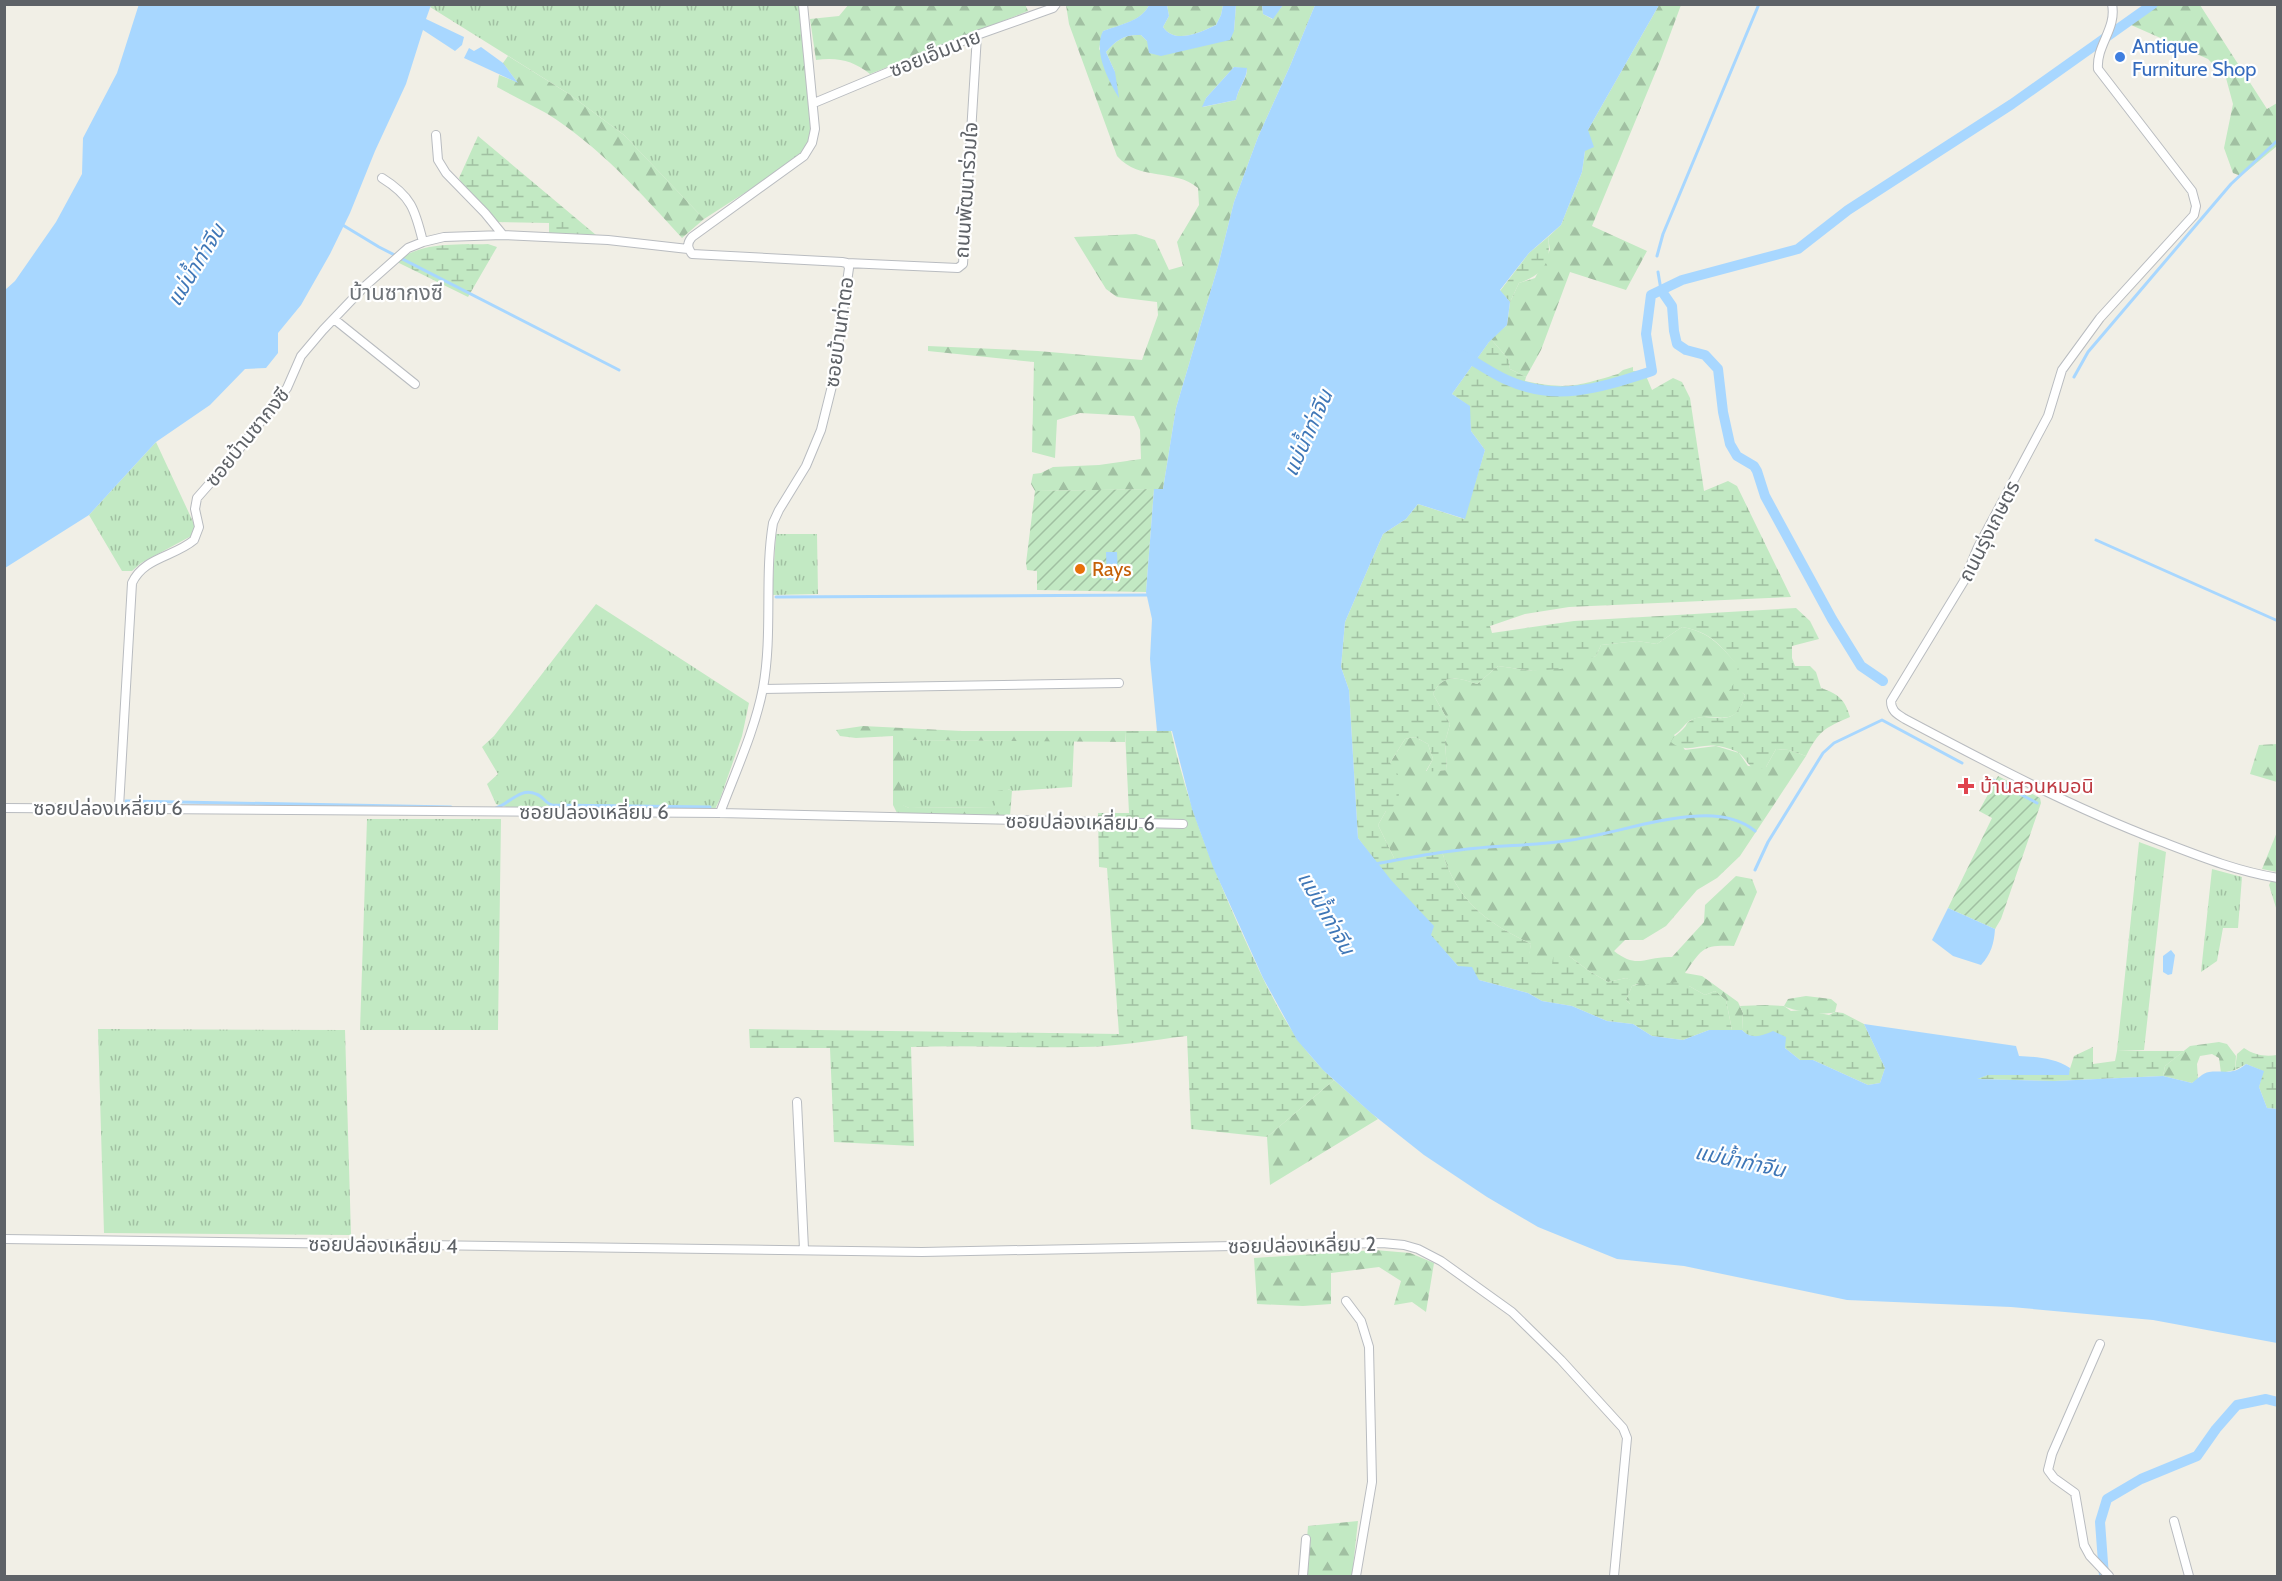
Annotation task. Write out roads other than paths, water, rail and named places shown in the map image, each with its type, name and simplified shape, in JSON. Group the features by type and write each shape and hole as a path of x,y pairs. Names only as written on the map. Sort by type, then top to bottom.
{"street":[{"path":"688,249 688,242 692,237 804,156 812,143 815,129 814,103 803,4"},
{"name":"ซอยเอ็มนาย","path":"814,103 976,35 1041,13 1053,8 1056,4"},
{"name":"ถนนรุ่งเกษตร","path":"2112,4 2114,16 2112,26 2100,52 2098,69 2192,190 2195,199 2194,215 2100,318 2062,370 2048,417 1978,547 1965,581 1891,701 1891,706 1905,719 1998,768 2108,821 2229,868 2276,877"},
{"name":"ถนนพัฒนาร่วมใจ","path":"847,263 958,268 963,264 976,35"},
{"path":"436,135 438,160 446,172 503,235"},
{"path":"382,178 403,192 410,202 417,217 423,242"},
{"name":"ซอยบ้านซากงซี","path":"119,807 132,583 143,566 194,540 199,527 195,509 197,498 233,457 287,388 300,356 397,256 408,248 444,237 503,235 608,240 688,249"},
{"name":"ซอยบ้านท่าตอ","path":"688,249 692,254 847,263 849,268 833,382 821,430 806,466 773,523 770,624 763,689 747,742 720,813"},
{"path":"334,319 416,384"},
{"path":"763,689 1119,683"},
{"name":"ซอยปล่องเหลี่ยม 6","path":"4,808 119,807 720,813 1183,824"},
{"path":"798,1102 804,1249"},
{"name":"ซอยปล่องเหลี่ยม 4","path":"4,1239 762,1249"},
{"name":"ซอยปล่องเหลี่ยม 2","path":"762,1249 922,1252 1382,1243 1418,1249 1441,1261 1512,1312 1561,1360 1623,1428 1628,1438 1614,1576"},
{"path":"1346,1301 1361,1321 1369,1347 1372,1482 1356,1576"},
{"path":"2100,1344 2052,1454 2048,1470 2054,1478 2075,1493 2084,1545 2097,1564 2109,1576"},
{"path":"2174,1521 2188,1576"},
{"path":"1303,1576 1306,1539"}],"water":[{"name":"แม่น้ำท่าจีน","path":"139,4 431,5 426,19 464,37 462,45 455,51 423,30 406,84 350,213 301,305 278,333 278,353 266,368 245,369 210,405 156,442 89,515 5,568 5,290 15,281 56,222 82,174 83,138 117,73"},
{"path":"1262,4 1283,5 1273,19 1263,14"},
{"path":"1149,5 1167,5 1169,16 1163,27 1174,35 1181,36 1216,25 1223,5 1236,5 1234,31 1230,40 1161,56 1149,53 1147,41 1141,35 1121,39 1106,52 1115,72 1119,98 1103,65 1100,39 1103,31 1136,19"},
{"name":"แม่น้ำท่าจีน","path":"1315,5 1659,5 1588,130 1594,147 1585,151 1582,172 1561,225 1529,253 1500,290 1510,302 1507,325 1489,342 1452,394 1470,406 1471,431 1485,450 1465,519 1418,504 1406,519 1383,534 1345,622 1341,667 1349,690 1358,838 1391,880 1434,926 1431,935 1458,966 1472,967 1479,980 1528,993 1542,1001 1572,1006 1607,1021 1633,1024 1652,1036 1683,1040 1709,1030 1742,1030 1749,1035 1757,1036 1773,1031 1786,1037 1785,1048 1800,1060 1813,1060 1868,1085 1880,1083 1885,1068 1864,1024 2016,1046 2019,1056 2052,1060 2070,1068 2069,1075 1988,1075 1977,1079 2054,1081 2163,1076 2192,1083 2207,1073 2232,1071 2246,1064 2264,1071 2259,1087 2267,1108 2277,1109 2277,1343 2153,1320 2011,1307 1847,1300 1684,1266 1617,1259 1538,1227 1487,1197 1424,1155 1371,1113 1323,1070 1297,1040 1263,978 1213,867 1192,809 1172,731 1157,731 1150,659 1152,619 1146,592 1154,489 1163,489 1176,408 1218,266 1234,202 1258,137"},
{"path":"481,47 503,63 518,83 464,58 469,48 474,51"},
{"path":"1234,67 1247,68 1236,100 1202,107 1206,98"},
{"path":"1106,552 1117,552 1118,579 1107,580"},
{"path":"1948,908 1995,929 1991,948 1981,965 1953,956 1932,940"},
{"path":"2171,950 2175,955 2172,974 2168,975 2163,972 2163,956"}],"waterway":[{"path":"1657,256 1663,234 1759,4"},
{"path":"1462,355 1507,380 1544,391 1598,387 1652,371 1646,334 1651,295 1682,280 1798,249 1848,210 2012,104 2153,4"},
{"path":"2074,377 2088,352 2231,184 2278,140"},
{"path":"341,224 379,247 619,370"},
{"path":"1658,272 1661,290"},
{"path":"1661,290 1672,306 1677,344 1686,350 1705,355 1718,369 1723,412 1730,444 1737,456 1754,466 1757,471 1765,496 1832,619 1861,666 1883,681"},
{"path":"2096,540 2278,621"},
{"path":"776,597 1150,595"},
{"path":"1755,870 1768,842 1823,753 1834,743 1882,720 1962,763"},
{"path":"1993,780 2037,803"},
{"path":"496,808 520,794 530,792 552,805 710,807"},
{"path":"126,801 451,807"},
{"path":"1375,864 1449,851 1565,841 1682,817 1721,817 1736,820 1755,831"},
{"path":"2104,1576 2100,1522 2107,1499 2141,1479 2197,1456 2237,1405 2266,1399 2278,1402"}],"place":[{"name":"Antique Furniture Shop","path":"2120,57"},
{"name":"Rays","path":"1080,569"},
{"name":"บ้านสวนหมอนิ","path":"1966,786"}],"district":[{"name":"บ้านซากงซี","path":"396,292"}]}
